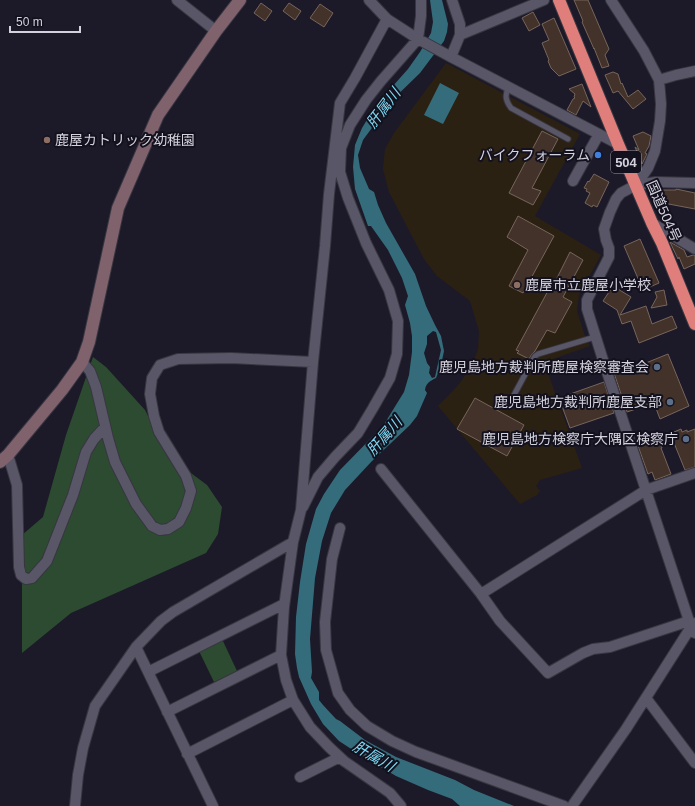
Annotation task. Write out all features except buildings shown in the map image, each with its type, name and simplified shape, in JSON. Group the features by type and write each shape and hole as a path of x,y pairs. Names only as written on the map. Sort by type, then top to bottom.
{"highway":[{"name":"国道504号","path":"559,0 618,144 652,223 662,242 695,324"}],"street":[{"path":"177,0 216,31"},
{"path":"105,427 94,439 86,452 73,496 47,561 32,578 26,579 21,575 20,568 17,485 4,459 62,390 82,362 89,342 118,208 158,115 216,31 240,0"},
{"path":"369,0 387,19 418,38 451,57 618,144"},
{"path":"301,510 318,477 358,432 373,408 390,378 397,354 398,321 389,290 366,243 348,198 340,172 341,148 350,125 366,100 418,38 421,16 421,0"},
{"path":"451,57 460,36 460,24 452,0"},
{"path":"460,36 544,0"},
{"path":"612,0 644,51 659,80 662,104 655,151 648,168 636,185"},
{"path":"387,19 340,103 329,194 301,510 293,542 284,604 282,655 286,680 293,700 310,727 340,758 390,793 401,806"},
{"path":"659,80 695,71"},
{"path":"573,181 599,134"},
{"path":"693,626 586,309 587,300 609,257 609,248 604,229 616,199 621,193 636,185 656,182 695,183"},
{"path":"652,223 694,248"},
{"path":"82,362 90,371 96,387 115,462 136,504 152,526 160,530 168,529 179,522 186,508 190,491 186,476 159,432 154,416 150,394 152,378 160,365 178,359 216,358 313,362"},
{"path":"381,469 481,594 500,621 548,673 593,649 610,647 693,626"},
{"path":"481,594 646,490 695,473"},
{"path":"340,528 332,559 325,622 326,650 338,693 350,710 367,726 398,744 564,806"},
{"path":"75,806 78,775 83,748 95,706 136,647 161,621 173,612 293,542"},
{"path":"148,672 284,604"},
{"path":"572,806 626,729 693,626"},
{"path":"136,647 213,806"},
{"path":"167,712 282,655"},
{"path":"646,698 695,763"},
{"path":"187,754 293,700"},
{"path":"300,777 340,758"}],"lane":[{"path":"508,87 506,99 511,108 568,139"},
{"path":"508,406 535,356 595,337"}],"shaded area":[{"name":"鹿屋市立鹿屋小学校","path":"446,63 580,134 535,216 601,255 579,295 577,311 585,336 590,346 544,362 582,468 540,480 536,486 540,491 537,495 520,504 438,406 460,383 471,366 478,350 479,331 470,301 437,276 424,259 389,192 383,169 385,149 394,133"}],"green space":[{"path":"93,357 106,367 145,410 168,456 207,485 222,507 218,534 206,553 71,613 22,653 22,535 43,517 66,435"},
{"path":"222,639 237,671 214,682 199,651"}],"water":[{"name":"肝属川","path":"430,0 442,0 448,24 444,41 420,73 383,109 377,121 363,140 358,155 360,168 369,189 374,192 386,223 415,274 426,306 441,336 444,351 436,378 430,381 426,386 425,390 427,393 417,416 410,425 372,461 345,490 331,513 322,541 315,578 310,639 311,678 319,692 319,700 323,705 336,719 365,740 396,757 455,780 474,790 514,806 460,806 452,799 396,776 339,741 323,724 311,704 299,677 295,654 296,617 300,582 306,544 316,509 340,470 383,426 404,392 409,375 412,352 412,336 405,305 408,296 402,278 388,250 371,226 368,226 355,189 353,167 355,145 362,128 376,105 408,69 420,52 431,33 433,22","holes":["433,331 436,332 441,350 435,377 432,378 429,373 430,367 424,353 427,344 427,336"]},
{"path":"440,83 459,93 443,124 424,115"}],"place":[{"name":"鹿屋カトリック幼稚園","path":"47,140"},
{"name":"バイクフォーラム","path":"598,155"},
{"name":"鹿屋市立鹿屋小学校","path":"517,285"},
{"name":"鹿児島地方裁判所鹿屋検察審査会","path":"657,367"},
{"name":"鹿児島地方裁判所鹿屋支部","path":"670,402"},
{"name":"鹿児島地方検察庁大隅区検察庁","path":"686,439"}]}
